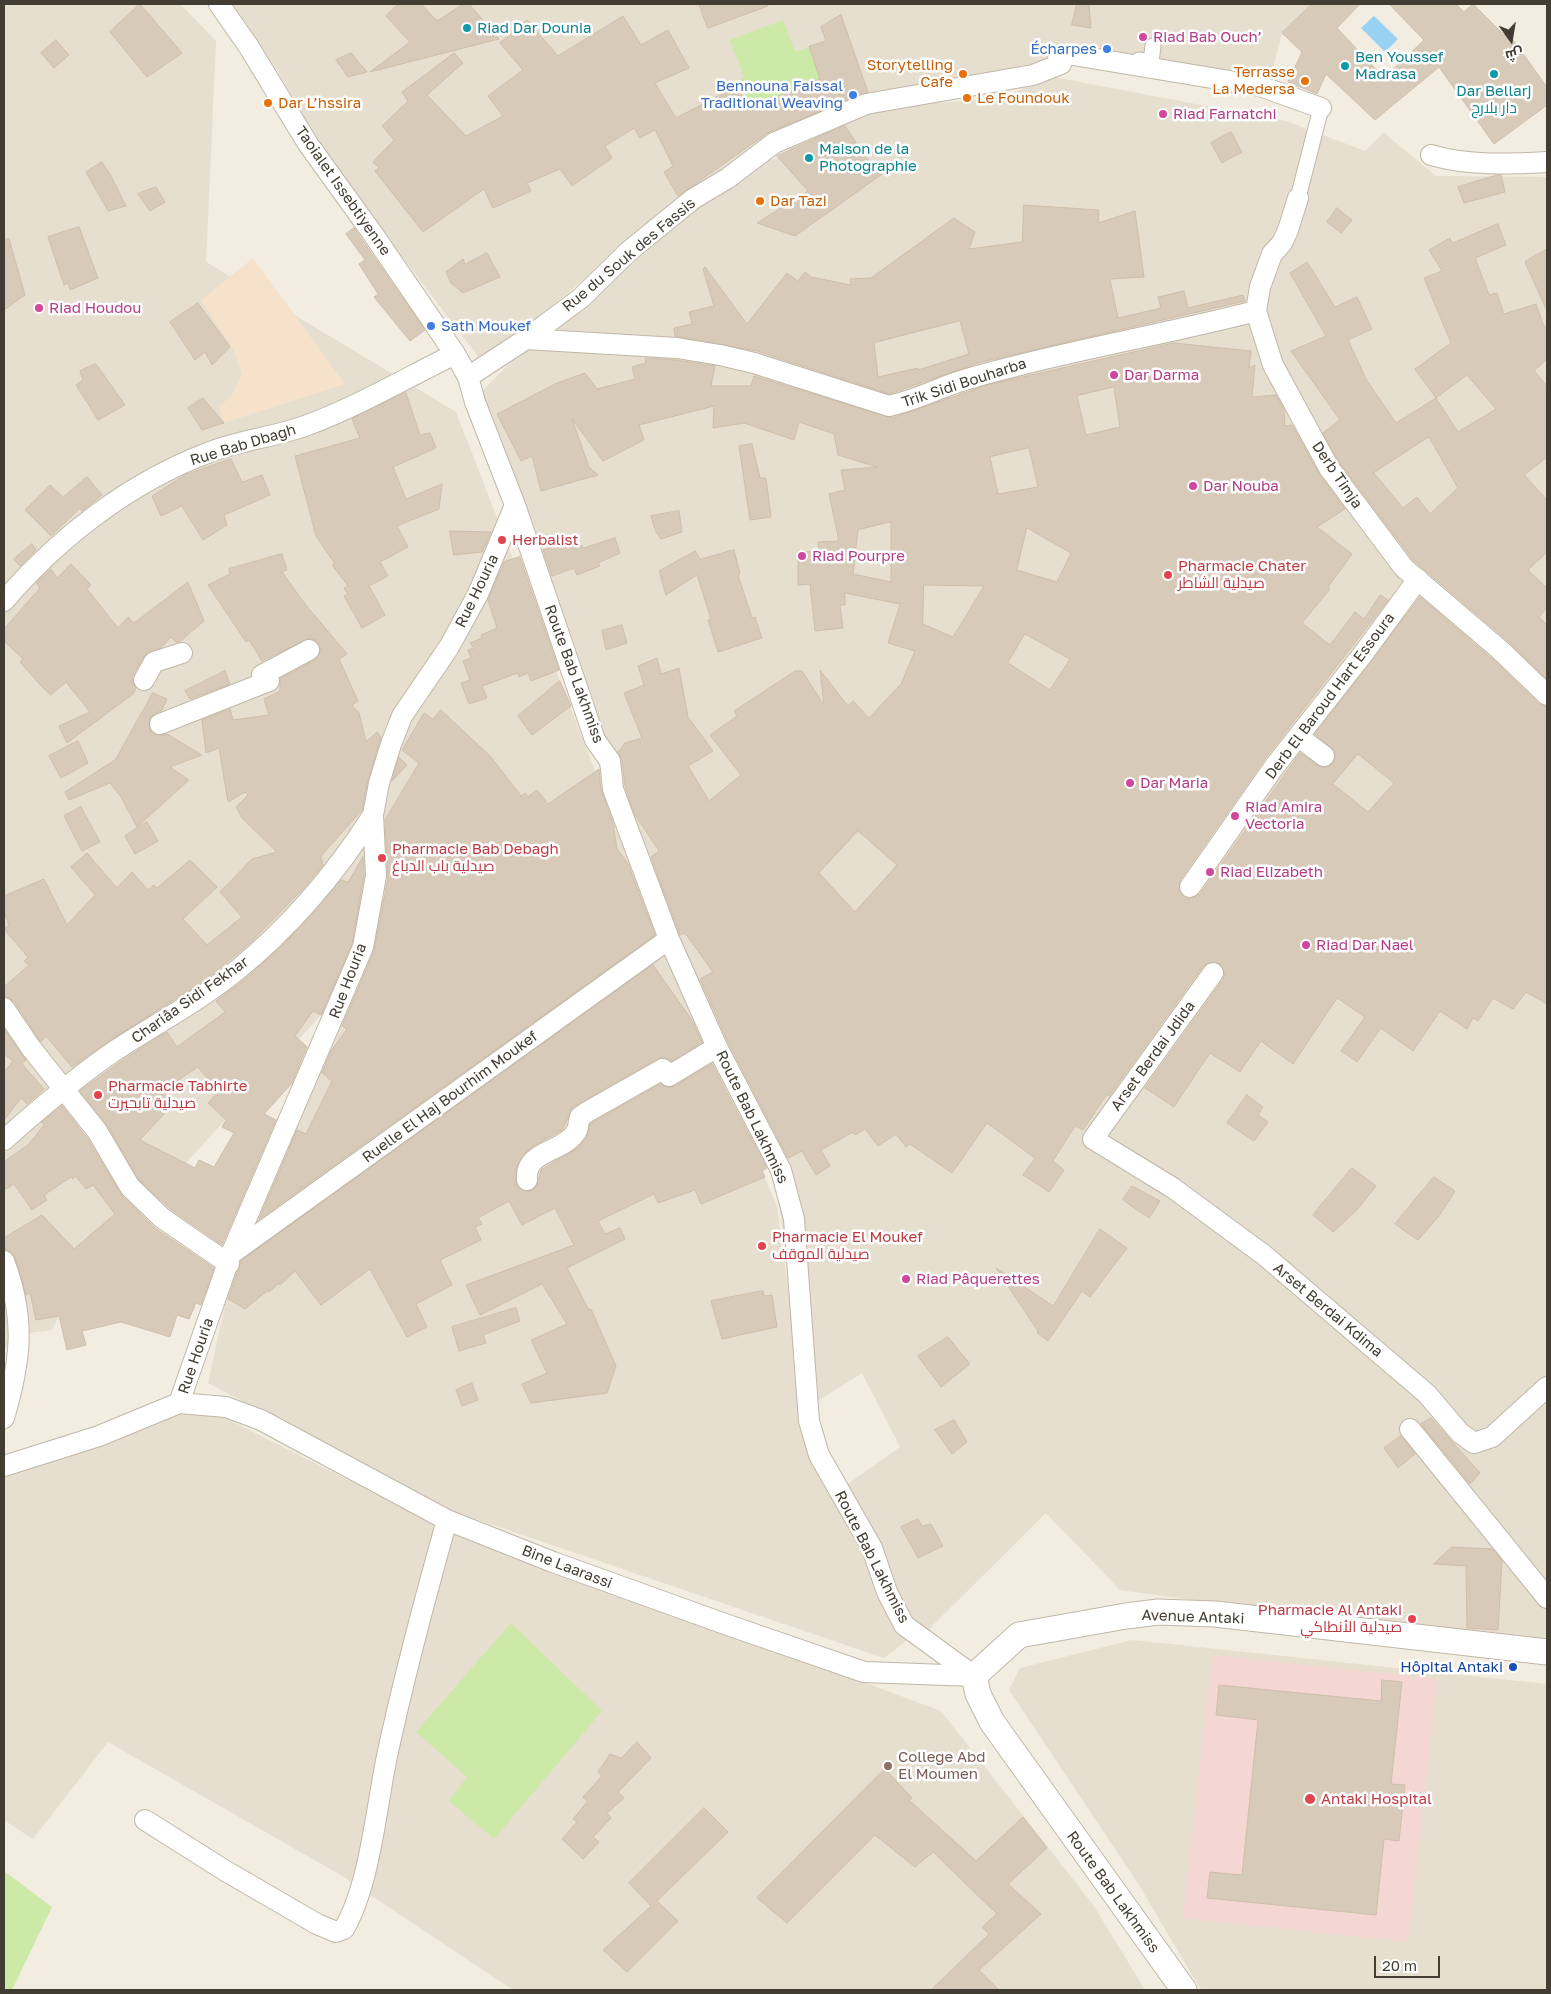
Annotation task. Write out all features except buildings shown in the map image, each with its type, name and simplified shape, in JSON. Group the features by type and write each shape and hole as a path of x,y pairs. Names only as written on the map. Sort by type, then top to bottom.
{"street":[{"name":"Taoialet Issebtiyenne","path":"219,4 249,48 308,144 455,354 468,377"},
{"path":"1139,65 1139,60 1151,62 1154,46"},
{"name":"Rue du Souk des Fassis","path":"526,339 581,298 629,252 693,200 728,178 774,143 849,110 882,100 1033,75 1062,64 1058,55 1073,55 1260,86 1321,108"},
{"path":"1298,198 1321,108"},
{"path":"1432,154 1451,160 1479,163 1547,162"},
{"name":"Derb Timja","path":"1298,198 1282,243 1272,254 1260,287 1256,311 1273,365 1329,468 1404,568 1499,649 1547,695"},
{"name":"Trik Sidi Bouharba","path":"526,339 667,347 720,355 754,363 889,406 910,402 981,375 1042,359 1181,330 1256,311"},
{"path":"468,377 526,339"},
{"name":"Rue Bab Dbagh","path":"4,601 73,532 125,496 182,464 212,451 304,426 344,409 455,354"},
{"name":"Route Bab Lakhmiss","path":"468,377 475,402 515,505 595,740 610,761 614,789 669,940 718,1047 781,1170 792,1203 808,1421 816,1448 872,1548 887,1592 904,1625 974,1676 978,1694 992,1722 1184,1990"},
{"name":"Rue Houria","path":"179,1403 230,1259 363,946 376,876 373,815 379,782 402,716 449,647 478,594 515,505"},
{"name":"Derb El Baroud Hart Essoura","path":"1190,887 1274,767 1363,654 1418,579"},
{"path":"160,724 265,678 309,650"},
{"path":"144,680 154,662 182,652"},
{"path":"1299,736 1324,756"},
{"name":"Chariâa Sidi Fekhar","path":"4,1140 63,1087 116,1050 164,1022 235,972 273,938 311,897 353,846 373,815"},
{"name":"Ruelle El Haj Bourhim Moukef","path":"230,1259 669,940"},
{"name":"Arset Berdai Jdida","path":"1093,1139 1213,973"},
{"path":"4,1008 30,1048 63,1087 96,1131 130,1187 142,1201 230,1259"},
{"path":"527,1180 526,1170 529,1162 569,1139 577,1132 580,1117 587,1112 663,1069 669,1076 718,1047"},
{"name":"Arset Berdai Kdima","path":"1093,1139 1173,1188 1264,1255 1427,1394 1460,1433 1474,1443 1492,1437 1547,1387"},
{"path":"4,1261 17,1300 20,1348 17,1370 4,1418"},
{"path":"4,1466 99,1436 179,1403"},
{"name":"Bine Laarassi","path":"179,1403 209,1404 242,1412 447,1520 580,1572 864,1672 974,1676"},
{"path":"1410,1430 1547,1598"},
{"path":"146,1820 224,1870 317,1924 336,1932 344,1929 359,1895 420,1615 447,1520"},
{"name":"Avenue Antaki","path":"974,1676 1019,1635 1158,1612 1215,1614 1547,1652"}],"shaded area":[{"path":"4,4 180,4 216,41 206,262 456,412 658,934 472,401 626,248 765,151 773,160 790,152 786,140 856,109 1004,98 1048,76 1286,121 1365,151 1384,133 1436,176 1547,177 1547,1648 1120,1590 1046,1513 921,1637 845,1486 900,1447 862,1373 813,1404 771,1161 672,967 777,1206 808,1440 914,1635 884,1658 446,1509 208,1383 234,1264 396,871 370,918 353,941 344,990 141,1212 123,1236 69,1293 52,1330 13,1335 4,1351"},
{"path":"233,4 1312,4 1282,33 1269,83 1077,56 1022,73 868,98 735,162 622,248 483,363 327,158 277,70"},
{"path":"253,258 345,384 224,423 219,407 232,395 242,374 234,351 201,300"},
{"path":"186,1398 423,1518 941,1711 1094,1906 1145,1990 513,1990 339,1874 108,1742 33,1839 4,1820 4,1462"},
{"path":"1132,1640 1547,1684 1547,1990 1201,1990 1139,1885 1009,1690 1020,1668"},
{"name":"Antaki Hospital","path":"1212,1655 1437,1679 1408,1942 1183,1918"}],"green space":[{"path":"783,20 795,52 809,47 820,79 751,107 740,80 744,77 730,40"},
{"path":"511,1623 602,1711 494,1839 449,1801 467,1777 416,1732"},
{"path":"4,1871 52,1907 12,1990 4,1990"}],"water":[{"path":"1374,16 1398,39 1385,52 1361,28"}],"place":[{"name":"Riad Dar Dounia","path":"467,28"},
{"name":"Riad Bab Ouch’","path":"1143,37"},
{"name":"Écharpes","path":"1107,49"},
{"name":"Ben Youssef Madrasa","path":"1345,66"},
{"name":"Storytelling Cafe","path":"963,74"},
{"name":"Dar Bellarj دار بلارج","path":"1494,74"},
{"name":"Terrasse La Medersa","path":"1305,81"},
{"name":"Bennouna Faissal Traditional Weaving","path":"853,95"},
{"name":"Le Foundouk","path":"967,98"},
{"name":"Dar L’hssira","path":"268,103"},
{"name":"Riad Farnatchi","path":"1163,114"},
{"name":"Maison de la Photographie","path":"809,158"},
{"name":"Dar Tazi","path":"760,201"},
{"name":"Riad Houdou","path":"39,308"},
{"name":"Sath Moukef","path":"431,326"},
{"name":"Dar Darma","path":"1114,375"},
{"name":"Dar Nouba","path":"1193,486"},
{"name":"Herbalist","path":"502,540"},
{"name":"Riad Pourpre","path":"802,556"},
{"name":"Pharmacie Chater صيدلية الشاطر","path":"1168,575"},
{"name":"Dar Maria","path":"1130,783"},
{"name":"Riad Amira Vectoria","path":"1235,816"},
{"name":"Pharmacie Bab Debagh صيدلية باب الدباغ","path":"382,858"},
{"name":"Riad Elizabeth","path":"1210,872"},
{"name":"Riad Dar Nael","path":"1306,945"},
{"name":"Pharmacie Tabhirte صيدلية تابحيرت","path":"98,1095"},
{"name":"Pharmacie El Moukef صيدلية الموقف","path":"762,1246"},
{"name":"Riad Pâquerettes","path":"906,1279"},
{"name":"Pharmacie Al Antaki صيدلية الأنطاكي","path":"1412,1619"},
{"name":"Hôpital Antaki","path":"1513,1667"},
{"name":"College Abd El Moumen","path":"888,1766"},
{"name":"Antaki Hospital","path":"1310,1799"}]}
